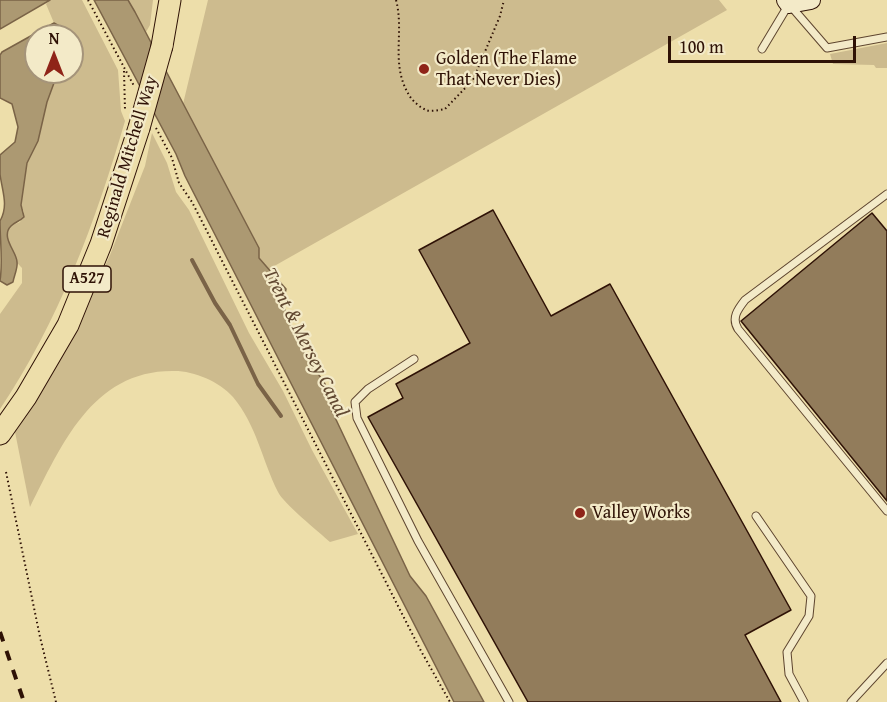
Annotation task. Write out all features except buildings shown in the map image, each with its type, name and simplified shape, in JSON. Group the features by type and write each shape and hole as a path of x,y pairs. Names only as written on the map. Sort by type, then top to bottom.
{"main road":[{"name":"Reginald Mitchell Way","path":"6,427 68,325 101,244 144,130 171,0"}],"street":[{"path":"788,2 811,0"}],"lane":[{"path":"762,49 788,2 827,48 887,37"},
{"path":"887,194 745,300 735,317 738,329 887,511"},
{"path":"414,359 368,389 355,402 357,418 413,531 509,702"},
{"path":"756,516 811,596 809,616 787,652 789,674 804,702"},
{"path":"851,702 887,663"}],"path":[{"path":"88,0 135,88"},
{"path":"396,0 398,67 403,86 414,101 426,110 445,109 473,80 500,16 504,0"},
{"path":"124,68 124,106 130,123 144,130 172,158 179,183 192,202 421,651 450,702"},
{"path":"6,472 40,637 56,702"}],"shaded area":[{"path":"0,0 50,0 0,29"},
{"path":"50,0 82,0 118,70 121,111 125,121 114,159 73,270 40,342 0,409 0,314 22,283 22,268 10,249 8,232 10,226 20,222 24,212 21,205 27,163 38,141 54,84 84,84 84,24 56,24 46,4"},
{"path":"94,0 128,0 135,12 259,248 259,258 286,289 283,303 287,318 303,351 325,384 331,409 410,576 426,596 484,702 454,702 185,176 176,154"},
{"path":"128,0 153,0 150,25 146,32"},
{"path":"208,0 719,0 727,10 269,269 259,258 259,247 183,104"},
{"path":"24,40 24,84 54,84 38,141 27,163 21,205 24,217 8,230 8,240 17,264 13,282 7,285 0,281 0,221 3,215 4,198 0,155 15,142 18,127 12,104 0,98 0,55"},
{"path":"887,43 887,68 876,68 874,65 833,64 830,54"},
{"path":"152,133 167,163 176,192 189,210 249,333 283,391 358,534 330,542 302,517 278,492 254,431 233,397 213,381 180,371 144,374 120,384 100,398 67,437 30,507 15,432 75,332 110,255 145,166"}],"waterway":[{"path":"192,260 215,303 230,325 258,384 281,416"}],"railway":[{"path":"0,632 24,702"}],"place":[{"name":"Golden (The Flame That Never Dies)","path":"424,69"},
{"name":"Valley Works","path":"580,513"}],"water label":[{"name":"Trent & Mersey Canal","path":"305,343"}]}
